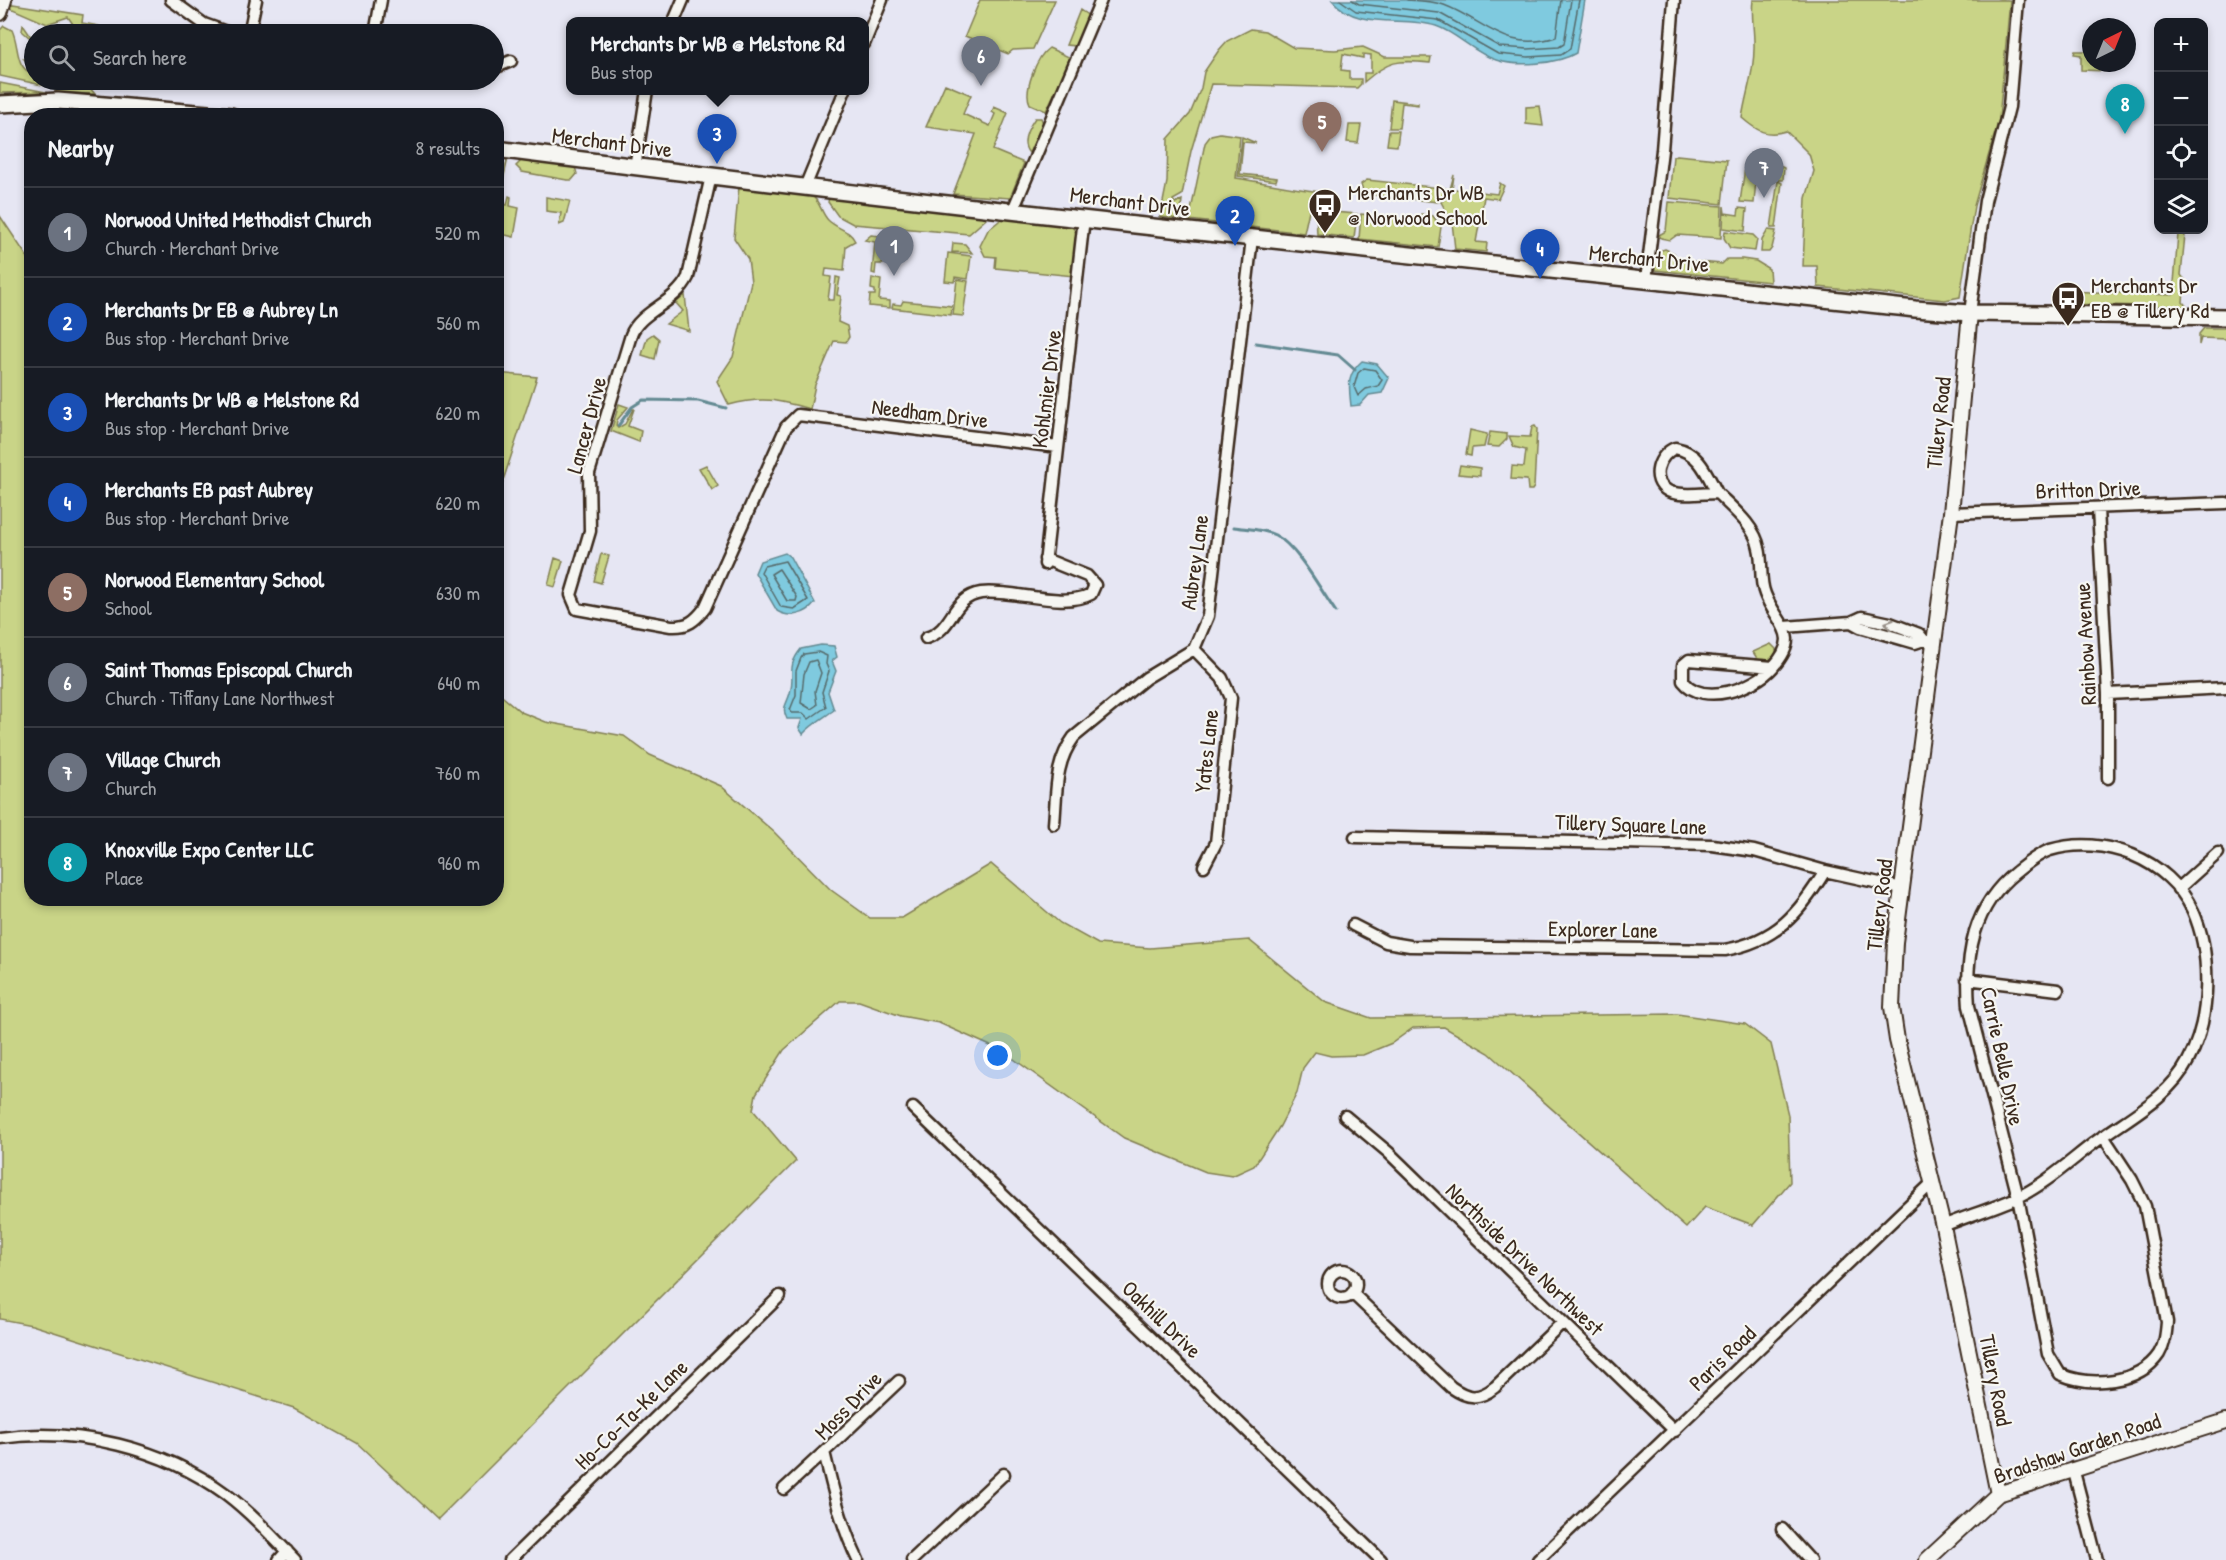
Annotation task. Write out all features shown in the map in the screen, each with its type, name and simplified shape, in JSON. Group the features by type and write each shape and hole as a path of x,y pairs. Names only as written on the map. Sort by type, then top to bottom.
{"main road":[{"path":"0,104 58,101 139,108"},
{"name":"Merchant Drive","path":"504,150 635,168 1252,238 1970,314 2226,317"}],"street":[{"path":"0,13 4,0"},
{"path":"171,0 204,24"},
{"path":"251,24 256,0"},
{"path":"377,24 381,0"},
{"path":"676,17 683,0"},
{"path":"869,32 882,0"},
{"path":"1012,210 1101,0"},
{"path":"1646,280 1662,150 1674,0"},
{"path":"1970,314 1985,201 2009,107 2018,0"},
{"path":"504,64 511,61"},
{"path":"635,168 645,95"},
{"path":"805,187 843,95"},
{"name":"Lancer Drive","path":"711,176 688,277 682,290 637,325 631,335 590,473 590,531 572,595 577,609 671,626 684,627 693,623 705,608 786,427 791,419 798,415"},
{"name":"Kohlmier Drive","path":"926,638 938,634 960,603 978,594 1076,598 1092,594 1095,585 1087,576 1045,562 1084,218"},
{"name":"Aubrey Lane","path":"1194,650 1208,616 1252,238"},
{"name":"Tillery Road","path":"1970,314 1951,513 1928,642 1895,942 1892,1007 1897,1040 1943,1226 1998,1494"},
{"name":"Needham Drive","path":"798,415 1058,447"},
{"path":"1717,493 1669,491 1658,474 1660,461 1669,451 1684,450 1701,464 1717,493 1741,518 1755,538 1759,546 1765,595 1785,627 1787,647 1773,667 1764,678 1751,685 1721,693 1692,689 1683,681 1683,665 1689,660 1773,667"},
{"name":"Britton Drive","path":"1951,513 2226,503"},
{"name":"Rainbow Avenue","path":"2098,509 2108,694 2108,778"},
{"path":"1785,627 1851,622 1860,627 1915,643 1928,642"},
{"path":"1054,824 1060,759 1074,737 1146,678 1194,650"},
{"name":"Yates Lane","path":"1194,650 1222,678 1231,698 1216,843 1204,866"},
{"path":"2108,694 2226,688"},
{"name":"Tillery Square Lane","path":"1355,837 1705,845 1754,851 1825,871 1902,888"},
{"name":"Carrie Belle Drive","path":"1943,1226 2018,1197 2157,1099 2176,1080 2198,1041 2205,994 2204,942 2192,910 2178,889 2157,869 2127,852 2090,844 2049,850 2003,882 1989,900 1977,923 1967,979 1969,1006 2018,1197"},
{"path":"2178,889 2217,853"},
{"name":"Explorer Lane","path":"1353,925 1386,942 1410,946 1725,950 1757,941 1787,923 1810,897 1825,871"},
{"path":"1967,979 2058,990"},
{"name":"Oakhill Drive","path":"913,1108 1381,1560"},
{"name":"Northside Drive Northwest","path":"1345,1116 1388,1152 1675,1431"},
{"path":"2018,1197 2049,1354 2060,1374 2091,1383 2121,1378 2144,1368 2158,1355 2165,1340 2167,1322 2145,1206 2132,1179 2103,1136"},
{"name":"Paris Road","path":"1538,1560 1932,1183"},
{"path":"1352,1293 1451,1387 1462,1395 1474,1398 1485,1395 1495,1387 1562,1323"},
{"name":"Ho-Co-Ta-Ke Lane","path":"510,1560 780,1296"},
{"name":"Moss Drive","path":"858,1560 835,1502 824,1452 899,1381"},
{"name":"Bradshaw Garden Road","path":"1927,1560 1998,1494 2073,1468 2224,1424"},
{"path":"0,1438 59,1436 84,1439 120,1446 162,1460 192,1473 225,1494 253,1517 296,1560"},
{"path":"784,1489 824,1452"},
{"path":"2073,1468 2097,1560"},
{"path":"912,1560 1004,1474"},
{"path":"1782,1529 1810,1560"},
{"path":"279,1560 287,1551"}],"green space":[{"path":"980,0 1055,0 1033,49 1013,50 1008,54 965,36"},
{"path":"1753,0 2010,0 1999,119 1974,206 1960,297 1945,300 1818,287 1817,266 1803,266 1806,198 1814,171 1809,154 1786,131 1762,132 1742,118 1753,62"},
{"path":"13,4 83,15 82,23 88,24 73,24 68,17 47,24 8,7"},
{"path":"1080,10 1089,16 1076,46 1066,45"},
{"path":"4,26 12,30 18,56 24,68 24,81 0,76 0,30"},
{"path":"1251,29 1265,31 1294,48 1335,50 1363,47 1385,57 1431,57 1430,63 1394,63 1380,69 1364,82 1364,73 1371,73 1371,55 1363,54 1363,58 1343,54 1341,70 1349,71 1349,79 1361,79 1361,84 1357,88 1211,84 1191,151 1182,195 1173,200 1175,203 1182,200 1180,219 1160,217 1167,182 1168,139 1190,114 1201,88 1204,72 1219,50 1227,41"},
{"path":"1049,48 1071,58 1046,111 1030,104 1028,91 1032,74 1040,58"},
{"path":"2075,51 2082,51 2082,70 2081,55 2074,54"},
{"path":"0,83 24,88 24,90 46,92 0,93"},
{"path":"945,84 971,95 963,114 990,126 995,114 992,112 994,107 1008,113 993,150 1024,163 1010,198 953,194 976,134 926,127"},
{"path":"55,90 92,90 95,94 59,93"},
{"path":"1392,100 1418,103 1418,105 1402,103 1399,128 1389,128"},
{"path":"1540,106 1543,126 1526,124 1526,107"},
{"path":"1035,118 1041,118 1043,123 1029,153 1025,140"},
{"path":"1349,125 1361,125 1358,143 1347,142"},
{"path":"1389,131 1399,131 1397,146 1387,145"},
{"path":"1220,133 1240,136 1236,178 1320,192 1321,195 1310,206 1304,233 1189,220 1205,143 1211,135"},
{"path":"1242,137 1256,143 1243,142 1240,174 1277,178 1276,181 1238,176"},
{"path":"1673,156 1727,160 1722,204 1669,198"},
{"path":"521,161 575,167 577,174 572,180 567,180 522,172 516,166"},
{"path":"1746,161 1767,164 1766,176 1776,177 1778,165 1784,168 1783,180 1756,180 1754,203 1740,202"},
{"path":"1454,175 1452,190 1438,202 1364,194 1361,184 1367,180 1450,189"},
{"path":"1778,181 1782,183 1776,228 1771,228"},
{"path":"1500,183 1504,186 1498,199 1484,197 1476,242 1487,243 1486,252 1455,249 1452,222 1441,202 1455,189 1497,194"},
{"path":"739,187 812,196 828,220 850,234 855,241 846,246 844,271 826,269 825,276 831,277 828,300 834,300 836,277 840,278 837,295 841,296 838,322 847,326 849,337 846,342 834,341 815,385 810,409 770,400 729,405 717,381 733,357 751,282 748,259 734,238"},
{"path":"509,196 511,197 510,206 519,208 514,237 504,235 504,204 507,205"},
{"path":"546,197 570,201 564,223 559,225 561,213 546,211"},
{"path":"829,198 984,215 986,219 969,234 853,224 838,216 828,202"},
{"path":"1669,202 1722,206 1721,238 1677,235 1670,240 1661,238 1659,235 1666,231"},
{"path":"1330,203 1336,204 1333,212 1357,214 1354,238 1317,234 1319,211"},
{"path":"1724,206 1725,213 1738,215 1739,208 1747,209 1745,231 1723,228"},
{"path":"1361,214 1416,221 1421,214 1433,216 1441,227 1438,247 1359,239"},
{"path":"0,216 24,252 24,906 504,906 504,698 521,712 546,722 624,736 650,755 721,786 774,832 831,890 870,918 902,918 991,864 1060,923 1098,944 1150,948 1249,940 1325,1002 1371,1018 1677,1014 1745,1024 1771,1044 1788,1115 1790,1182 1753,1225 1705,1207 1686,1228 1489,1053 1444,1027 1413,1028 1392,1043 1363,1055 1331,1056 1315,1052 1303,1068 1297,1093 1280,1126 1254,1166 1232,1176 1206,1172 1124,1138 1004,1052 939,1023 901,1016 859,1001 840,1001 784,1050 756,1094 753,1110 796,1161 438,1519 357,1443 294,1408 32,1325 0,1319"},
{"path":"1004,217 1072,226 1078,236 1074,276 995,268 996,257 985,256 980,246 988,230"},
{"path":"1768,230 1776,231 1772,248 1769,252 1761,252 1762,240"},
{"path":"1725,231 1753,235 1757,239 1755,251 1730,248 1724,238"},
{"path":"2178,234 2185,235 2181,275 2185,280 2183,302 2187,307 2064,304 2065,291 2173,295"},
{"path":"871,235 898,238 897,246 885,245 883,264 876,264 875,274 872,273 875,242 865,240"},
{"path":"953,243 965,244 972,253 952,252"},
{"path":"1665,249 1674,253 1678,260 1722,264 1727,259 1756,261 1769,269 1770,282 1655,270 1655,252"},
{"path":"948,253 971,256 968,279 955,277 954,282 945,281"},
{"path":"872,278 881,280 879,300 890,301 890,308 869,306 870,295 875,295 875,290 871,289"},
{"path":"957,279 968,281 963,316 953,315"},
{"path":"685,295 689,331 666,324 683,311 676,303"},
{"path":"903,301 952,306 951,315 892,308 893,304 901,305"},
{"path":"2204,328 2226,328 2226,339 2201,338 2199,345 2199,334"},
{"path":"653,334 659,339 655,359 642,355 647,338"},
{"path":"504,374 537,377 504,478"},
{"path":"619,404 628,407 617,420 616,426 618,428 625,424 634,409 628,426 641,431 639,442 611,431"},
{"path":"1535,426 1537,429 1534,487 1528,490 1527,480 1511,479 1512,466 1524,467 1526,450 1514,447 1509,436 1530,437 1532,427"},
{"path":"1470,430 1487,434 1484,447 1472,448 1471,456 1466,455"},
{"path":"1490,432 1507,434 1507,439 1499,447 1487,446"},
{"path":"706,465 718,486 712,490 699,468"},
{"path":"1460,465 1480,468 1480,476 1458,474"},
{"path":"601,554 609,556 601,583 594,581"},
{"path":"555,558 563,561 555,587 548,585"},
{"path":"1771,644 1776,649 1776,654 1764,664 1760,663 1753,652"}],"water":[{"path":"1332,0 1585,0 1576,53 1559,60 1526,64 1505,62 1488,57 1436,26 1354,16"},
{"path":"1362,361 1377,364 1389,378 1382,393 1369,395 1360,405 1351,406 1349,387 1351,376"},
{"path":"785,553 790,557 815,603 808,610 793,615 777,611 755,573 760,561"},
{"path":"821,645 834,646 837,657 832,661 836,671 828,692 834,710 803,734 799,728 802,719 787,719 785,712 792,686 793,662 801,649"}],"waterway":[{"path":"1256,343 1338,355 1355,370"},
{"path":"618,426 632,407 643,400 698,401 726,408"},
{"path":"1234,527 1255,529 1275,535 1284,541 1300,559 1336,612"}],"place":[{"name":"Saint Thomas Episcopal Church","path":"981,86"},
{"name":"Knoxville Expo Center LLC","path":"2125,134"},
{"name":"Norwood Elementary School","path":"1322,152"},
{"name":"Merchants Dr WB @ Melstone Rd","path":"717,164"},
{"name":"Village Church","path":"1764,198"},
{"name":"Merchants Dr WB @ Norwood School","path":"1325,234"},
{"name":"Merchants Dr EB @ Aubrey Ln","path":"1235,246"},
{"name":"Norwood United Methodist Church","path":"894,276"},
{"name":"Merchants EB past Aubrey","path":"1540,279"},
{"name":"Merchants Dr EB @ Tillery Rd","path":"2068,327"}]}
